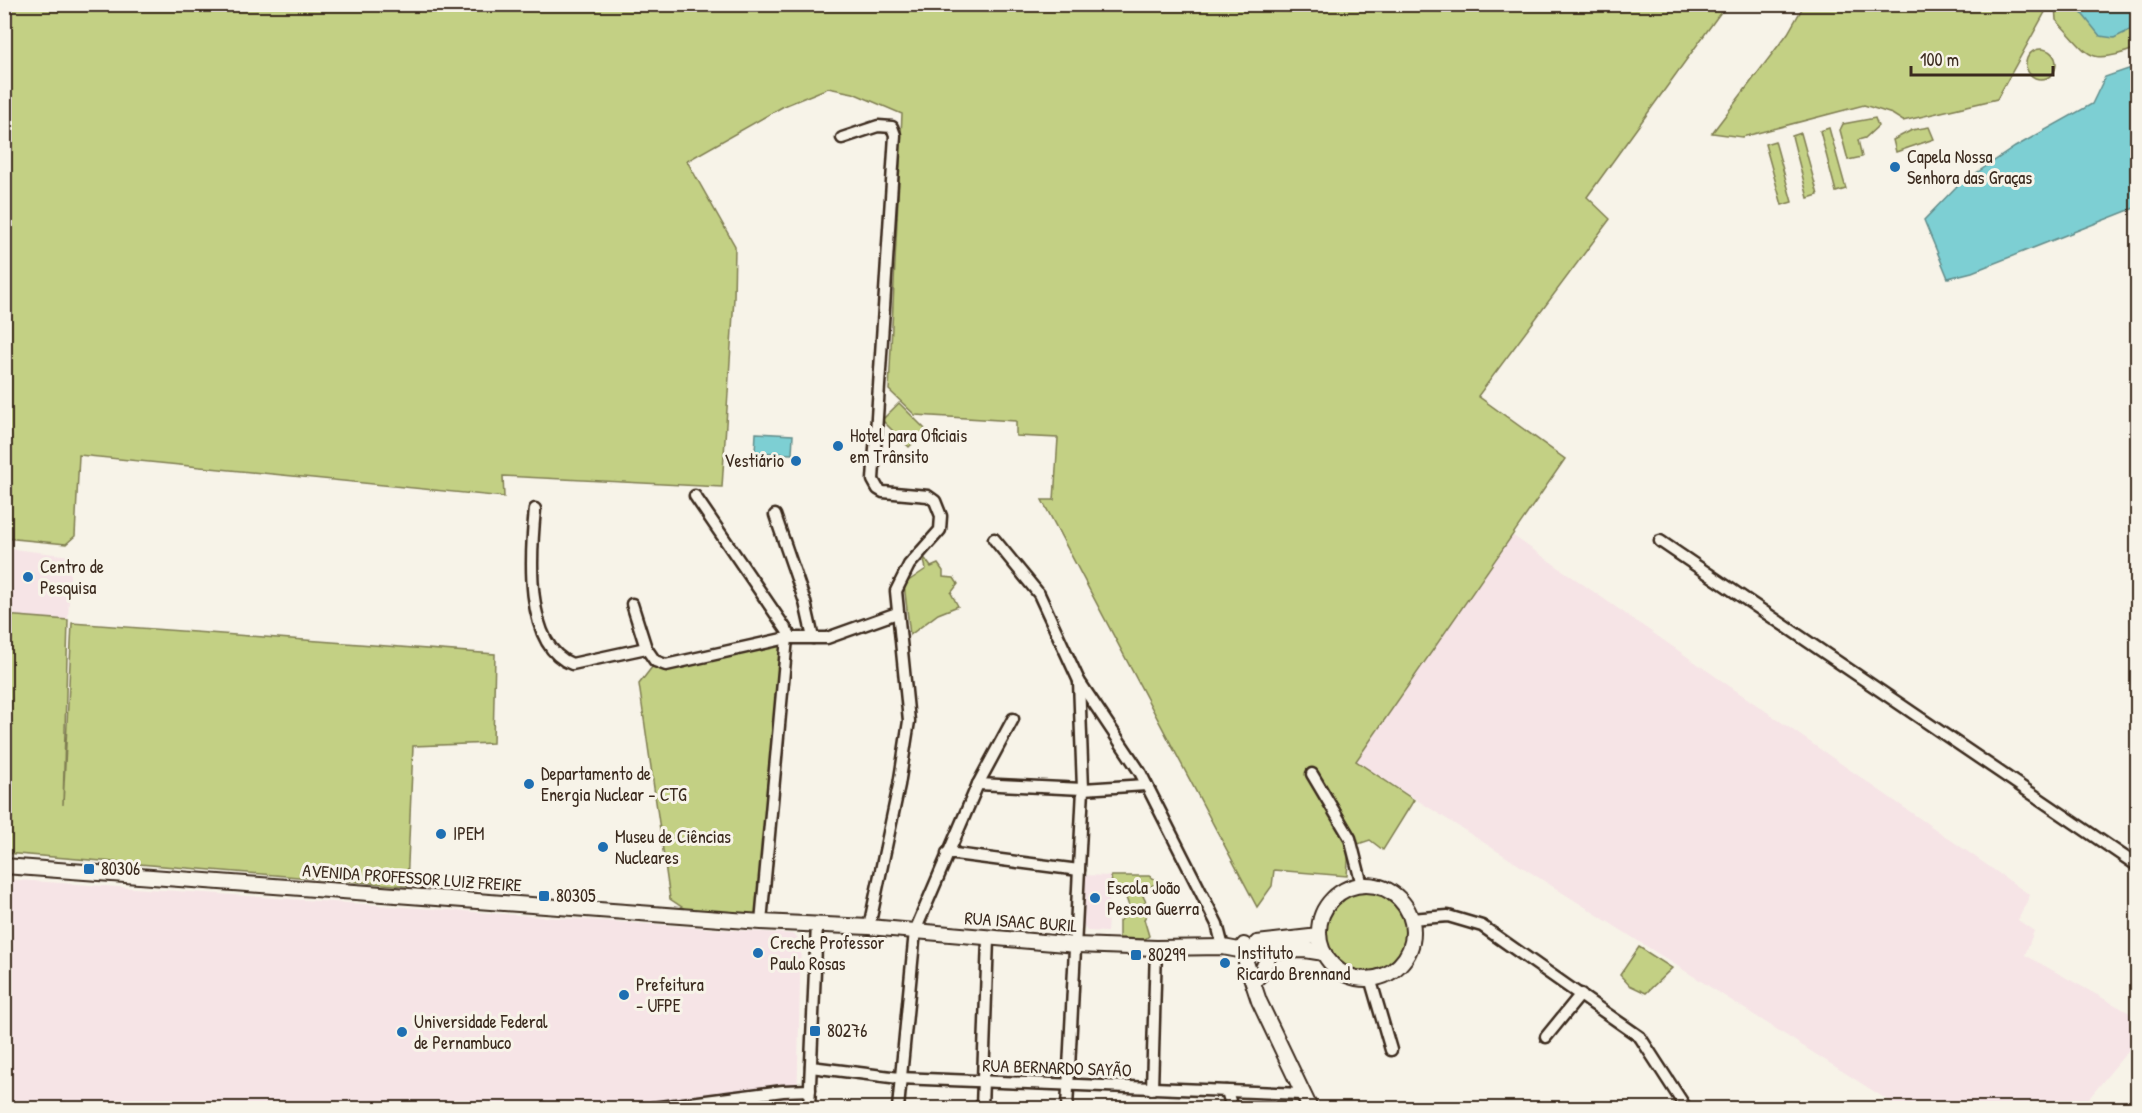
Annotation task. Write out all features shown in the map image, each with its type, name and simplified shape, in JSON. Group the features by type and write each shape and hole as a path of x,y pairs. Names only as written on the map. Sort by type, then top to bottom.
{"main road":[{"name":"AVENIDA PROFESSOR LUIZ FREIRE","path":"4,866 761,922 817,924"},
{"path":"1362,885 1380,888 1396,896 1411,919 1412,937 1407,955 1387,974 1370,978 1343,973 1324,953 1319,936 1321,918 1330,902 1345,890 1362,885"},
{"name":"RUA ISAAC BURIL","path":"817,924 1077,945 1156,948 1223,947 1229,944 1271,951 1324,953"},
{"name":"RUA ISAAC BURIL","path":"1244,947 1319,936"},
{"path":"1244,947 1266,1018 1310,1108"},
{"path":"1254,981 1271,951"}],"street":[{"path":"842,138 883,125 892,127 895,135 873,480 878,489 883,492 928,496 936,501 941,516 936,535 909,565 899,582 897,613 909,720 899,785 869,927"},
{"path":"695,496 790,638 761,922"},
{"path":"535,509 530,573 539,621 556,652 564,661 583,663 646,648"},
{"path":"775,515 805,602 813,638"},
{"path":"994,539 1039,594 1079,681 1140,772 1217,924 1223,947"},
{"path":"1660,540 2138,866"},
{"path":"632,604 646,648 655,661 666,665 790,638 813,638 844,633 897,613"},
{"path":"1067,1108 1077,945 1083,789 1079,681"},
{"path":"898,1108 899,1078 915,931 978,784 1012,718"},
{"path":"1312,774 1350,838 1362,885"},
{"path":"978,784 1083,789 1146,786"},
{"path":"947,853 1079,870"},
{"path":"1411,919 1448,916 1482,926 1581,994 1629,1027 1648,1045 1686,1108"},
{"path":"809,1108 817,924"},
{"path":"982,1108 988,939"},
{"path":"1152,1089 1156,948"},
{"path":"1370,978 1391,1050"},
{"path":"1546,1037 1581,994"},
{"name":"RUA BERNARDO SAYÃO","path":"811,1067 899,1078 1302,1094"},
{"path":"652,1108 783,1091 810,1090"},
{"path":"1227,1091 1232,1108"}],"shaded area":[{"path":"1512,535 2030,895 2018,920 2034,931 2025,955 2137,1017 2137,1040 2081,1108 1900,1108 1356,761"},
{"path":"4,548 71,556 68,620 5,615"},
{"name":"Escola João Pessoa Guerra","path":"1082,875 1111,876 1107,932 1087,931 1081,920"},
{"name":"Universidade Federal de Pernambuco","path":"4,879 792,934 801,940 797,1108 5,1108"}],"green space":[{"path":"5,5 1726,5 1587,197 1610,219 1478,396 1565,459 1356,761 1414,800 1383,850 1370,840 1349,847 1347,876 1274,870 1272,886 1257,907 1042,500 1054,500 1058,438 1016,436 1016,421 915,415 889,390 902,114 853,93 828,88 784,106 687,161 735,246 734,298 722,487 503,476 504,497 79,455 75,536 66,544 5,538"},
{"path":"1804,5 2049,5 1997,99 1903,121 1892,114 1864,105 1742,137 1712,133 1788,33"},
{"path":"2055,5 2137,5 2137,48 2108,57 2090,54 2056,20"},
{"path":"2041,49 2047,50 2055,58 2055,70 2047,78 2041,79 2035,78 2027,70 2026,64 2027,58 2035,50"},
{"path":"1875,118 1878,126 1865,138 1858,140 1862,157 1848,160 1840,130 1843,124"},
{"path":"1929,127 1934,139 1896,152 1893,140 1912,130"},
{"path":"1829,128 1846,189 1836,192 1820,131"},
{"path":"1801,133 1818,195 1808,198 1792,136"},
{"path":"1775,141 1792,202 1782,205 1765,144"},
{"path":"899,403 926,430 909,447 882,420"},
{"path":"923,556 931,567 938,564 943,571 943,577 954,578 958,584 951,593 958,606 938,614 910,635 904,584 926,569"},
{"path":"4,615 68,620 63,805 72,623 495,654 493,743 413,746 407,886 5,853"},
{"path":"771,638 783,649 761,922 697,917 670,899 639,684 656,662"},
{"path":"1111,876 1149,876 1160,882 1147,888 1143,896 1146,902 1141,906 1148,913 1144,919 1149,936 1145,939 1119,938 1119,921 1123,918 1123,910 1130,909 1124,892 1113,894"},
{"path":"1366,892 1381,895 1394,904 1403,917 1406,932 1403,947 1394,960 1381,969 1366,972 1351,969 1338,960 1329,947 1326,932 1329,917 1338,904 1351,895"},
{"path":"1639,947 1672,968 1646,993 1629,985 1620,975"}],"water":[{"path":"2075,5 2134,5 2130,30 2114,38 2100,36"},
{"path":"2137,66 2137,207 1972,272 1948,278 1924,220 1957,186 2015,147 2092,104 2105,77"},
{"path":"756,433 793,435 792,454 755,452"}],"place":[{"name":"Capela Nossa Senhora das Graças","path":"1895,167"},
{"name":"Hotel para Oficiais em Trânsito","path":"838,446"},
{"name":"Vestiário","path":"796,461"},
{"name":"Centro de Pesquisa","path":"28,577"},
{"name":"Departamento de Energia Nuclear - CTG","path":"529,784"},
{"name":"IPEM","path":"441,834"},
{"name":"Museu de Ciências Nucleares","path":"603,847"},
{"name":"80306","path":"89,869"},
{"name":"80305","path":"544,896"},
{"name":"Escola João Pessoa Guerra","path":"1095,898"},
{"name":"Creche Professor Paulo Rosas","path":"758,953"},
{"name":"80299","path":"1136,955"},
{"name":"Instituto Ricardo Brennand","path":"1225,963"},
{"name":"Prefeitura - UFPE","path":"624,995"},
{"name":"80276","path":"815,1031"},
{"name":"Universidade Federal de Pernambuco","path":"402,1032"}]}
